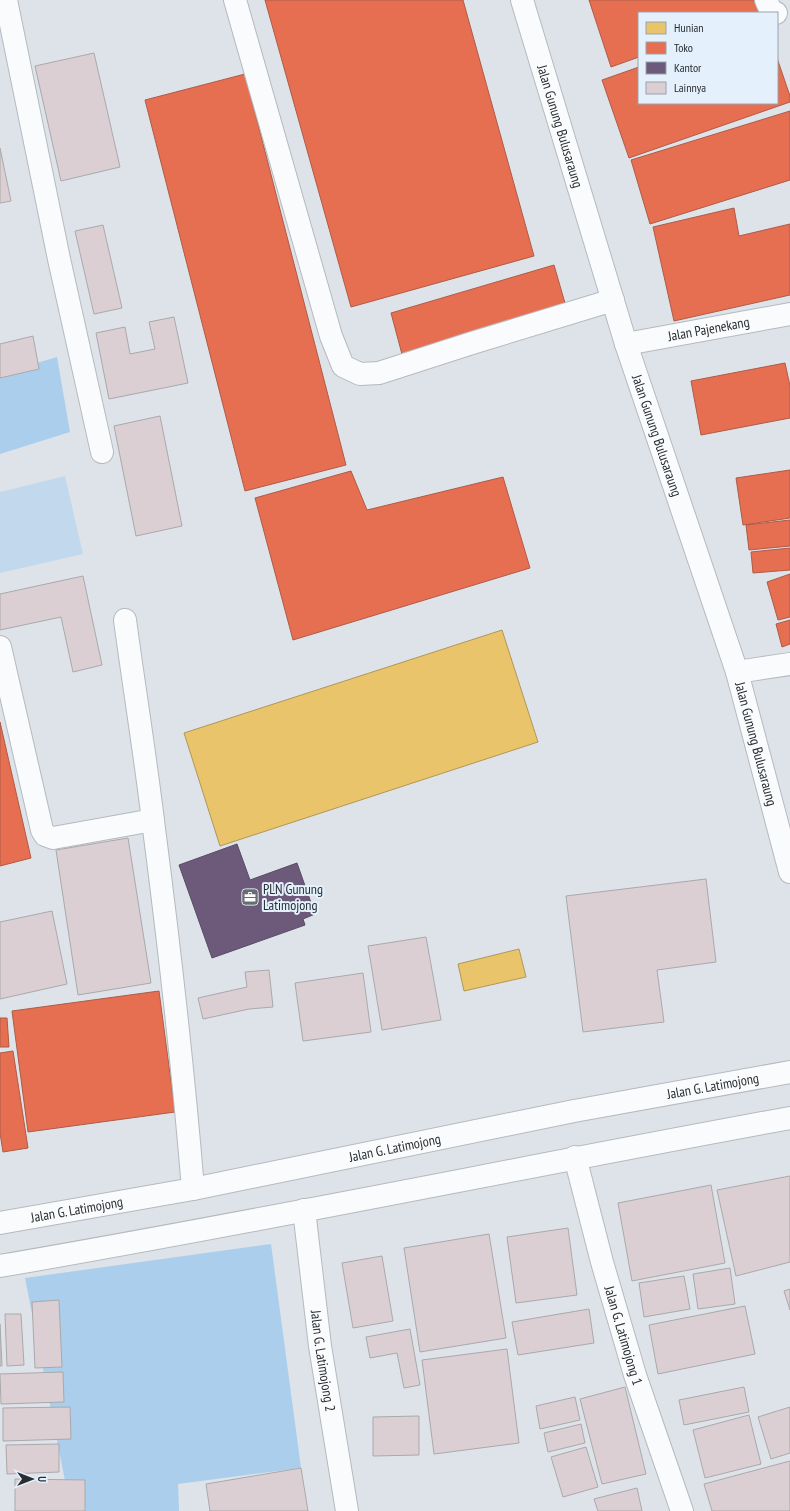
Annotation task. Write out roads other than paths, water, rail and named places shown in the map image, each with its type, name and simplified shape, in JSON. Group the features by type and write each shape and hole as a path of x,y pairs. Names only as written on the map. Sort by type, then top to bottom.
{"main road":[{"path":"6,0 59,259 102,452"},
{"path":"235,0 331,336 343,366 360,374 379,373 613,300"},
{"name":"Jalan Gunung Bulusaraung","path":"522,0 626,344 737,672 790,872"},
{"path":"766,0 775,12"},
{"path":"778,14 787,20 790,19"},
{"name":"Jalan Pajenekang","path":"626,344 790,314"},
{"path":"125,620 153,820 185,1088 193,1189"},
{"path":"0,647 42,830 45,835 53,838 153,820"},
{"path":"737,672 790,664"},
{"name":"Jalan G. Latimojong","path":"0,1222 193,1189 574,1111 790,1072"},
{"path":"0,1266 142,1242 790,1118"},
{"name":"Jalan G. Latimojong 1","path":"575,1158 602,1262 635,1375 682,1511"},
{"name":"Jalan G. Latimojong 2","path":"304,1210 320,1346 347,1511"}],"place":[{"name":"PLN Gunung Latimojong","path":"250,897"}]}
